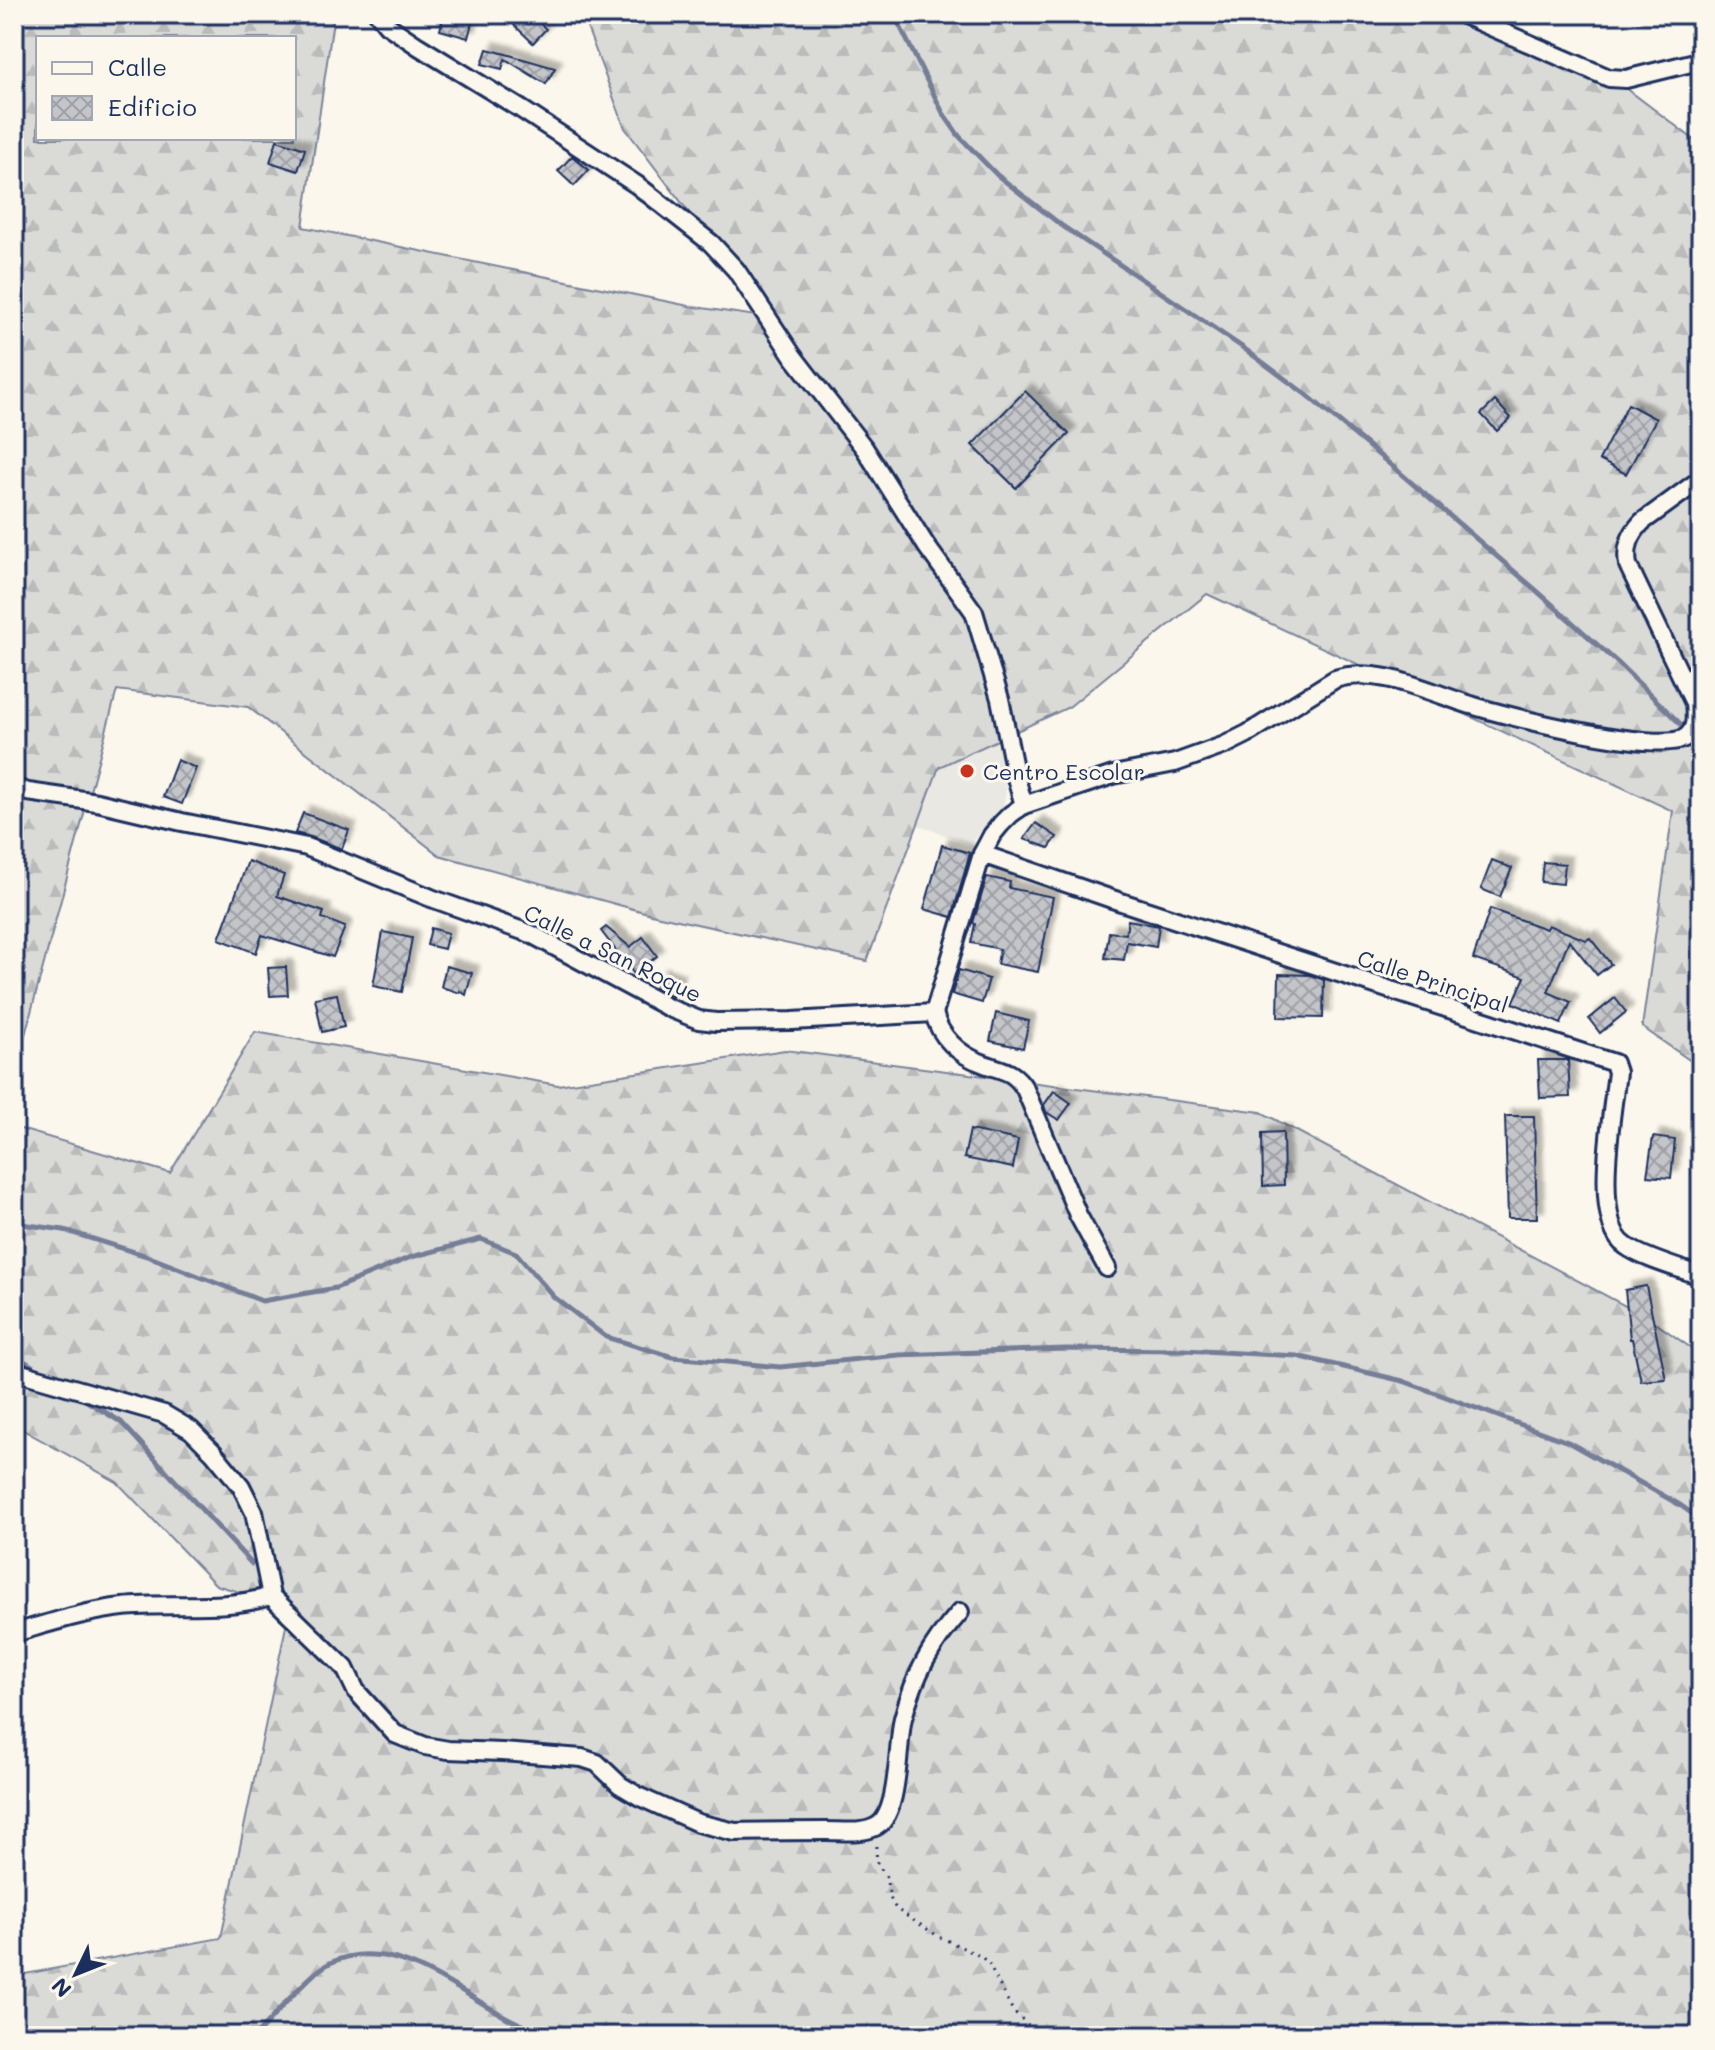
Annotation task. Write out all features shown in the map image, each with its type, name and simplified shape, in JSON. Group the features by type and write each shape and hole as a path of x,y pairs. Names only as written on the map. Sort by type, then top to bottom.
{"street":[{"path":"378,14 387,25 418,46 637,185 711,243 736,270 793,356 865,449 927,547 974,612 1000,699 1024,805"},
{"path":"1461,14 1609,78 1626,79 1701,63"},
{"path":"1107,1268 1078,1215 1019,1079 1012,1073 969,1057 941,1033 936,1024 934,1013 982,854 992,835 1024,805 1113,775 1175,763 1225,745 1322,686 1346,675 1375,676 1411,684 1511,717 1636,741 1675,742 1686,737 1693,730 1694,703 1628,565 1627,548 1635,529 1642,522 1701,479"},
{"name":"Calle a San Roque","path":"14,787 307,847 431,898 531,934 669,1008 699,1020 792,1021 934,1013"},
{"name":"Calle Principal","path":"982,854 1614,1063 1617,1072 1606,1178 1612,1230 1626,1246 1701,1276"},
{"path":"14,1371 164,1414 191,1430 241,1486 254,1512 271,1596 335,1657 365,1702 386,1726 404,1738 448,1750 582,1758 597,1763 620,1785 640,1797 698,1823 735,1832 859,1831 879,1827 892,1801 903,1720 922,1665 934,1642 960,1612"},
{"path":"14,1633 99,1610 208,1605 271,1596"}],"path":[{"path":"879,1827 876,1861 886,1877 890,1898 896,1909 938,1936 982,1957 1013,2011 1040,2036"}],"shaded area":[{"name":"Centro Escolar","path":"952,718 992,735 1000,749 1006,793 1004,802 970,844 910,822"}],"green space":[{"path":"14,14 334,14 303,227 689,306 769,318 625,128 582,14 1459,14 1594,64 1701,145 1701,1068 1642,1027 1673,811 1207,594 1069,707 939,767 867,961 655,915 439,855 248,707 117,690 14,1076"},
{"path":"255,1032 558,1085 785,1050 1261,1112 1650,1319 1701,1355 1701,2036 14,2036 14,1976 221,1938 290,1607 216,1585 117,1482 14,1425 14,1127 170,1173"}],"building":[{"path":"444,14 473,19 468,38 440,30"},
{"path":"524,14 529,14 546,29 533,43 514,25"},
{"path":"487,49 555,68 546,84 505,59 502,69 482,64"},
{"path":"277,140 305,149 298,171 270,162"},
{"path":"572,156 589,170 574,186 558,171"},
{"path":"1025,391 1069,434 1016,488 972,445"},
{"path":"1495,401 1511,418 1497,431 1481,414"},
{"path":"1628,404 1656,419 1626,474 1599,460"},
{"path":"177,760 196,768 182,804 163,797"},
{"path":"303,813 349,830 342,849 295,833"},
{"path":"1036,823 1057,837 1049,848 1024,839"},
{"path":"942,845 970,853 952,917 924,909"},
{"path":"1492,860 1512,868 1500,897 1481,889"},
{"path":"248,861 284,875 277,896 324,912 322,918 345,927 333,957 262,935 256,953 219,939"},
{"path":"1543,862 1565,864 1563,884 1541,882"},
{"path":"987,877 1010,882 1009,888 1053,897 1038,972 997,964 1000,949 971,943 973,923"},
{"path":"1490,909 1546,929 1548,925 1586,940 1590,938 1611,964 1597,975 1569,940 1548,992 1571,1002 1561,1024 1513,1003 1525,977 1473,959"},
{"path":"1128,920 1159,926 1156,947 1127,942 1124,960 1105,958 1109,932 1126,934"},
{"path":"606,927 630,947 643,937 657,956 634,974 601,931"},
{"path":"431,928 448,933 444,949 427,945"},
{"path":"383,932 412,938 402,992 373,986"},
{"path":"446,966 472,973 466,995 441,987"},
{"path":"286,967 288,995 270,996 268,968"},
{"path":"959,970 989,979 982,1003 952,994"},
{"path":"1279,974 1310,975 1324,980 1323,1018 1278,1017"},
{"path":"660,975 678,982 672,997 655,988"},
{"path":"337,994 344,1027 322,1032 315,998"},
{"path":"1615,998 1626,1012 1600,1033 1589,1019"},
{"path":"996,1013 1029,1021 1023,1048 990,1041"},
{"path":"1538,1060 1568,1060 1570,1097 1540,1098"},
{"path":"1054,1091 1071,1103 1059,1120 1046,1112 1044,1105"},
{"path":"1505,1116 1534,1116 1537,1218 1508,1218"},
{"path":"970,1130 1018,1140 1013,1168 964,1158"},
{"path":"1283,1132 1284,1185 1263,1186 1262,1133"},
{"path":"1653,1137 1675,1140 1671,1178 1647,1176"},
{"path":"1646,1286 1666,1379 1641,1381 1630,1339 1625,1290"}],"waterway":[{"path":"894,14 943,113 959,136 997,175 1061,225 1242,347 1308,396 1537,591 1618,663 1701,744"},
{"path":"14,1223 64,1230 147,1256 262,1301 336,1288 411,1257 481,1239 516,1253 554,1297 606,1337 673,1357 780,1367 899,1355 1065,1349 1184,1350 1297,1356 1403,1381 1568,1442 1701,1520"},
{"path":"14,1361 26,1362 43,1373"},
{"path":"82,1398 121,1422 252,1564"},
{"path":"255,2036 321,1968 353,1956 376,1955 421,1968 509,2019 549,2036"}],"place":[{"name":"Centro Escolar","path":"967,771"}]}
